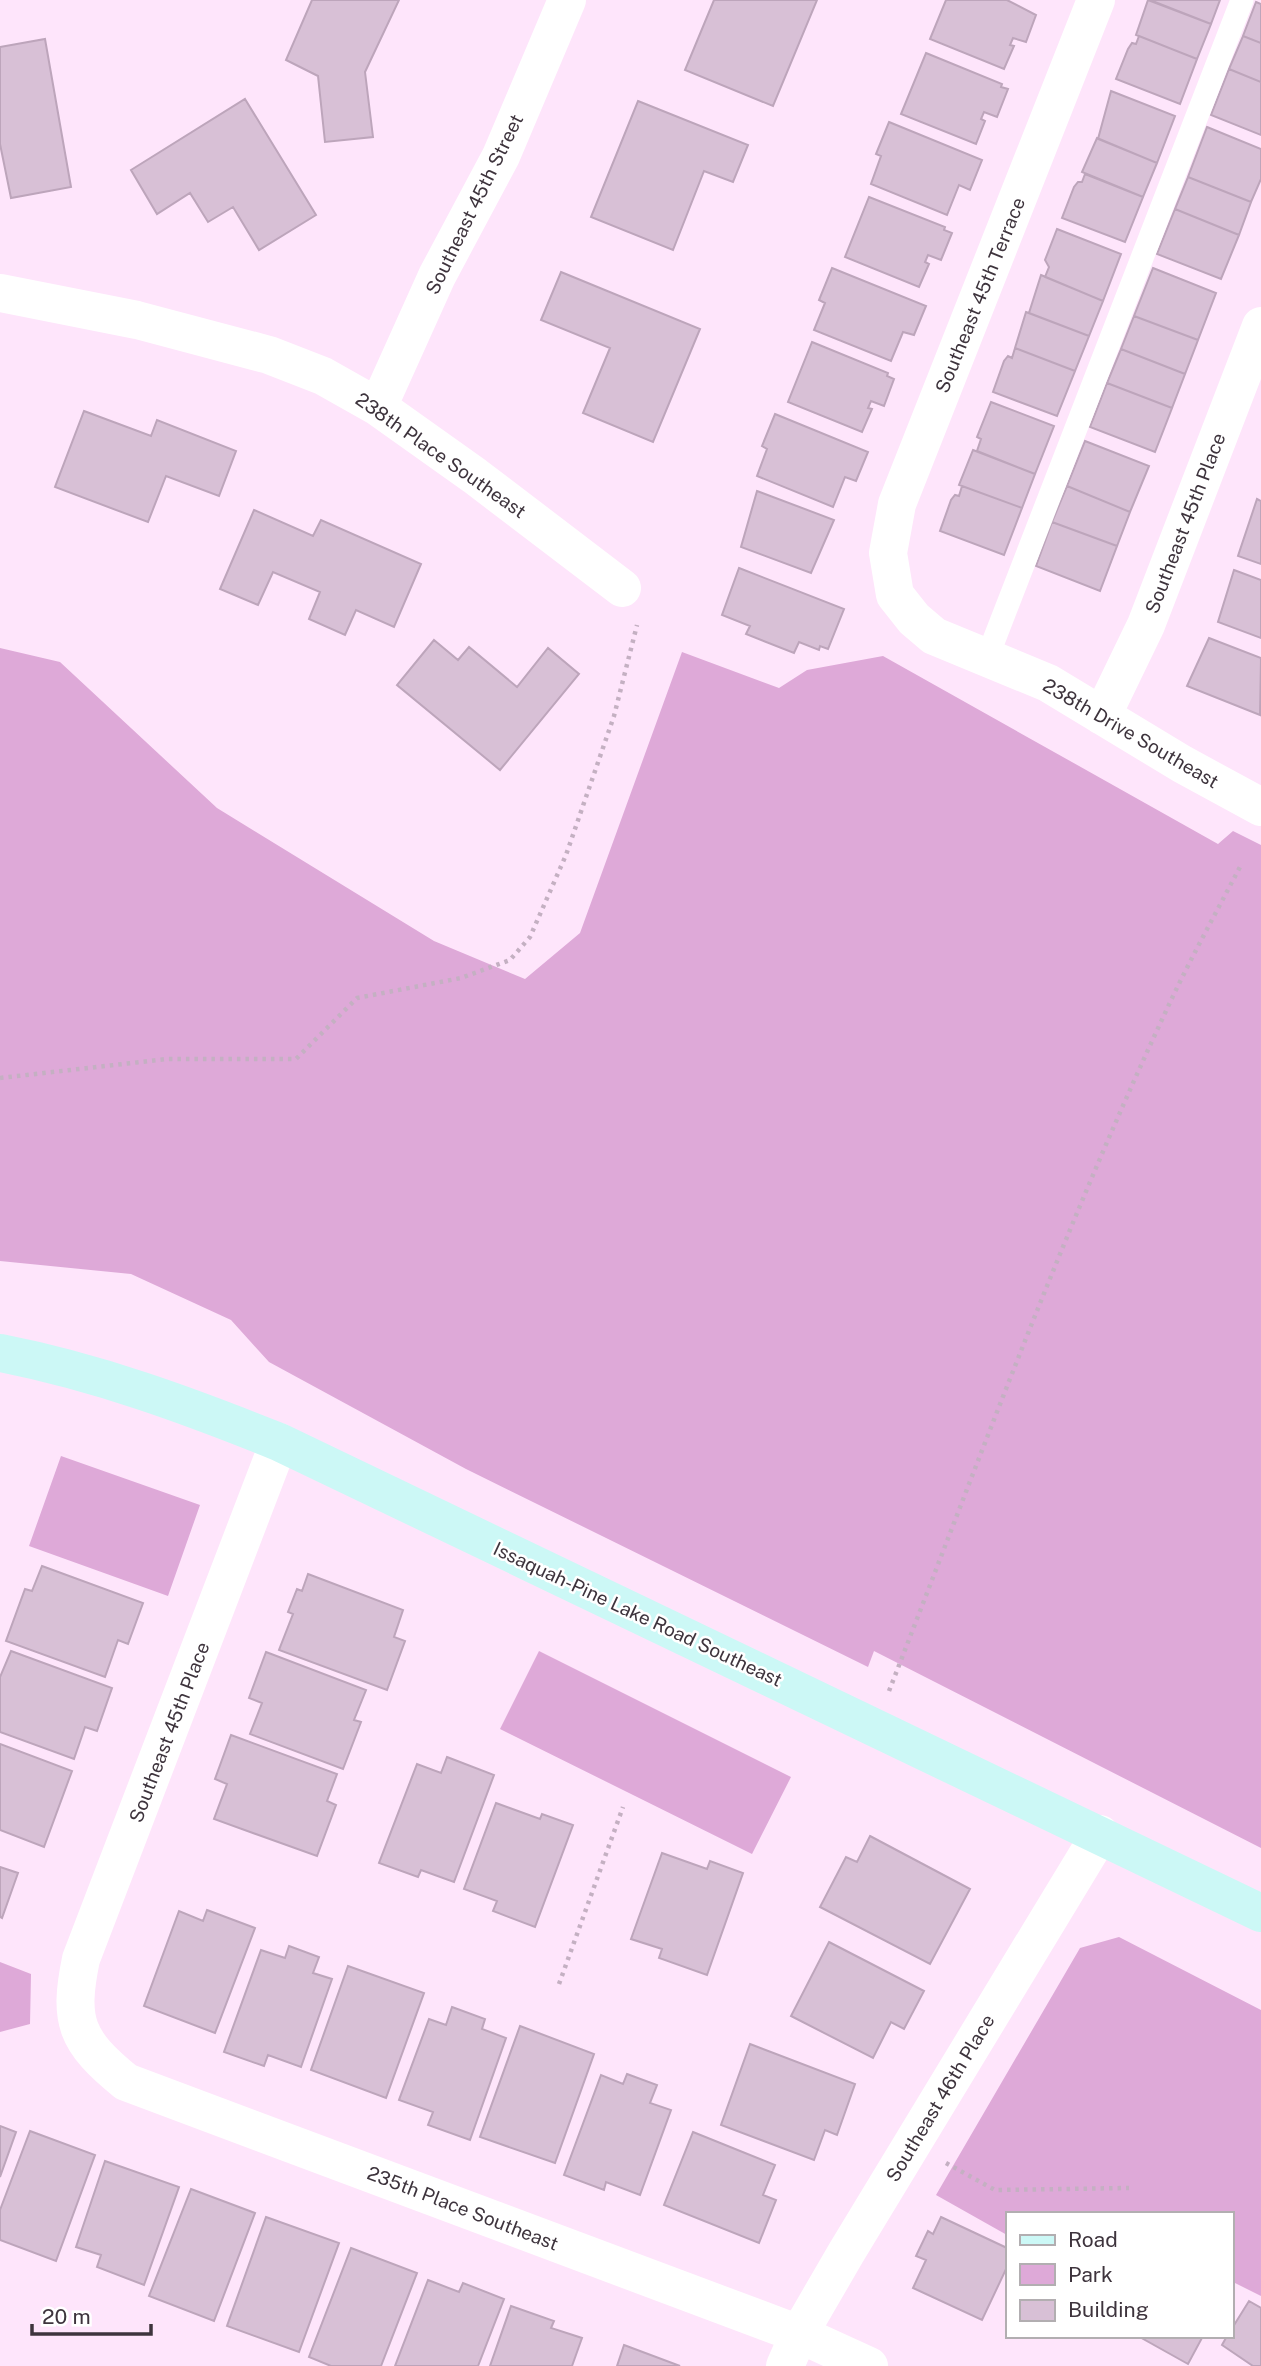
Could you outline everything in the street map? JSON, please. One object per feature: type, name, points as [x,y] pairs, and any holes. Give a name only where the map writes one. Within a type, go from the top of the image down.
[{"type":"main road","name":"Issaquah-Pine Lake Road Southeast","points":[[0,1353],[61,1365],[167,1397],[279,1442],[1261,1913]]},
{"type":"street","name":"Southeast 45th Street","points":[[378,407],[438,276],[501,156],[567,0]]},
{"type":"street","name":"Southeast 45th Terrace","points":[[895,595],[888,553],[897,504],[1096,0]]},
{"type":"street","name":"238th Place Southeast","points":[[0,293],[137,320],[269,355],[323,376],[378,407],[475,476],[622,588]]},
{"type":"street","name":"Southeast 45th Place","points":[[1102,716],[1146,625],[1261,326]]},
{"type":"street","name":"238th Drive Southeast","points":[[895,595],[914,619],[934,636],[1048,683],[1261,807]]},
{"type":"street","name":"Southeast 45th Place","points":[[76,2025],[73,1997],[81,1959],[279,1442]]},
{"type":"street","name":"Southeast 46th Place","points":[[792,2350],[912,2143],[1100,1834]]},
{"type":"street","name":"235th Place Southeast","points":[[76,2025],[99,2060],[126,2082],[792,2350],[869,2366]]},
{"type":"lane","points":[[987,658],[1242,0]]},
{"type":"path","points":[[0,1078],[167,1059],[296,1059],[357,998],[461,978],[510,960],[530,937],[566,855],[614,716],[637,626],[622,588]]},
{"type":"path","points":[[875,1726],[995,1412],[1060,1251],[1167,1009],[1241,865]]},
{"type":"path","points":[[559,1984],[623,1807]]},
{"type":"path","points":[[912,2143],[995,2190],[1129,2188]]},
{"type":"green space","points":[[0,648],[60,662],[217,808],[434,941],[525,979],[580,933],[682,652],[779,688],[807,670],[883,656],[1218,844],[1233,831],[1261,845],[1261,1848],[874,1651],[868,1667],[466,1469],[269,1362],[231,1320],[131,1274],[0,1261]]},
{"type":"green space","points":[[61,1456],[200,1505],[168,1596],[29,1546]]},
{"type":"green space","points":[[539,1651],[791,1777],[752,1854],[500,1729]]},
{"type":"green space","points":[[1119,1937],[1261,2010],[1261,2296],[1233,2282],[1233,2212],[1006,2212],[1006,2234],[936,2195],[1080,1948]]},
{"type":"green space","points":[[0,1962],[31,1974],[30,2024],[0,2032]]},
{"type":"building","points":[[312,0],[399,0],[365,72],[373,137],[325,142],[318,76],[286,60]]},
{"type":"building","points":[[714,0],[817,0],[773,106],[685,70]]},
{"type":"building","points":[[946,0],[1007,0],[1036,15],[1026,42],[1013,38],[1010,45],[1014,46],[1004,69],[930,39]]},
{"type":"building","points":[[1148,0],[1211,24],[1197,59],[1136,35]]},
{"type":"building","points":[[1150,0],[1220,0],[1211,24]]},
{"type":"building","points":[[1256,2],[1261,4],[1261,43],[1243,36]]},
{"type":"building","points":[[1139,36],[1197,59],[1180,104],[1116,79],[1128,49],[1132,43],[1136,44]]},
{"type":"building","points":[[1243,36],[1261,43],[1261,82],[1229,69]]},
{"type":"building","points":[[45,39],[71,187],[11,198],[0,144],[0,47]]},
{"type":"building","points":[[926,53],[1002,84],[1001,87],[1008,89],[997,117],[984,112],[981,119],[985,121],[976,144],[901,114]]},
{"type":"building","points":[[1229,69],[1261,82],[1261,135],[1211,115]]},
{"type":"building","points":[[1111,91],[1175,116],[1157,163],[1098,139]]},
{"type":"building","points":[[245,99],[316,215],[259,250],[233,207],[208,222],[190,193],[157,214],[131,170]]},
{"type":"building","points":[[638,101],[748,145],[733,182],[704,171],[673,250],[591,217]]},
{"type":"building","points":[[889,122],[982,160],[970,190],[959,185],[947,215],[871,184],[881,156],[876,154]]},
{"type":"building","points":[[1207,127],[1261,149],[1261,179],[1251,202],[1188,177]]},
{"type":"building","points":[[1097,138],[1157,163],[1143,197],[1082,172]]},
{"type":"building","points":[[1085,174],[1143,197],[1125,242],[1062,218],[1074,187],[1078,182],[1082,182]]},
{"type":"building","points":[[1188,177],[1251,202],[1239,235],[1175,209]]},
{"type":"building","points":[[869,197],[945,227],[944,230],[952,233],[941,260],[928,255],[925,262],[929,264],[919,287],[845,257]]},
{"type":"building","points":[[1175,209],[1239,235],[1221,279],[1157,254]]},
{"type":"building","points":[[1057,229],[1121,254],[1103,301],[1045,277],[1049,267],[1045,260]]},
{"type":"building","points":[[832,268],[926,306],[914,335],[903,332],[891,361],[814,330],[825,303],[819,300]]},
{"type":"building","points":[[1153,268],[1216,293],[1198,340],[1134,316]]},
{"type":"building","points":[[561,272],[700,329],[653,442],[583,413],[610,348],[541,320]]},
{"type":"building","points":[[1041,275],[1103,301],[1089,336],[1029,313]]},
{"type":"building","points":[[1026,312],[1089,336],[1075,371],[1015,348]]},
{"type":"building","points":[[1134,316],[1198,340],[1185,374],[1121,349]]},
{"type":"building","points":[[812,342],[888,373],[887,376],[894,379],[884,406],[871,401],[868,408],[872,409],[862,432],[788,402]]},
{"type":"building","points":[[1015,348],[1075,371],[1057,416],[993,392],[1004,361],[1008,356],[1012,358]]},
{"type":"building","points":[[1121,349],[1185,374],[1172,408],[1107,383]]},
{"type":"building","points":[[1107,383],[1172,408],[1155,452],[1090,427]]},
{"type":"building","points":[[991,402],[1054,426],[1035,474],[977,451],[981,439],[977,437]]},
{"type":"building","points":[[84,411],[151,436],[157,420],[236,451],[219,496],[166,476],[148,522],[55,487]]},
{"type":"building","points":[[775,414],[868,452],[856,481],[845,477],[833,507],[757,476],[767,449],[762,446]]},
{"type":"building","points":[[1085,441],[1149,466],[1130,512],[1067,486]]},
{"type":"building","points":[[973,450],[1035,474],[1022,508],[959,485]]},
{"type":"building","points":[[962,486],[1022,508],[1004,555],[940,531],[951,500],[955,495],[959,496]]},
{"type":"building","points":[[1067,486],[1130,512],[1117,546],[1052,522]]},
{"type":"building","points":[[757,491],[834,520],[811,573],[741,547]]},
{"type":"building","points":[[1257,499],[1261,501],[1261,564],[1238,556]]},
{"type":"building","points":[[254,510],[313,536],[321,520],[421,564],[394,627],[356,610],[345,635],[309,619],[320,592],[273,572],[258,605],[220,589]]},
{"type":"building","points":[[1052,522],[1117,546],[1100,591],[1036,566]]},
{"type":"building","points":[[739,568],[844,609],[828,649],[820,646],[819,650],[799,642],[794,653],[746,634],[750,626],[722,615]]},
{"type":"building","points":[[1234,570],[1261,580],[1261,638],[1218,622]]},
{"type":"building","points":[[1209,638],[1261,658],[1260,715],[1187,686]]},
{"type":"building","points":[[434,640],[458,660],[469,647],[517,687],[548,648],[579,674],[500,770],[397,685]]},
{"type":"building","points":[[42,1566],[143,1603],[128,1644],[118,1640],[105,1677],[6,1641],[25,1589],[32,1591]]},
{"type":"building","points":[[308,1574],[403,1610],[394,1637],[405,1641],[387,1690],[279,1650],[293,1614],[288,1612],[297,1589],[302,1591]]},
{"type":"building","points":[[11,1651],[112,1688],[97,1731],[85,1727],[74,1759],[0,1732],[0,1677]]},
{"type":"building","points":[[266,1652],[366,1690],[354,1720],[361,1722],[343,1769],[250,1734],[262,1703],[249,1698]]},
{"type":"building","points":[[231,1735],[337,1774],[327,1801],[336,1805],[317,1856],[214,1819],[227,1784],[215,1779]]},
{"type":"building","points":[[0,1744],[72,1771],[44,1847],[0,1830]]},
{"type":"building","points":[[447,1757],[494,1775],[454,1882],[421,1870],[418,1877],[379,1863],[417,1764],[441,1773]]},
{"type":"building","points":[[496,1803],[540,1819],[542,1814],[573,1825],[535,1927],[493,1911],[497,1901],[464,1889]]},
{"type":"building","points":[[870,1836],[970,1889],[930,1964],[820,1907],[846,1857],[857,1862]]},
{"type":"building","points":[[662,1853],[707,1869],[710,1861],[743,1873],[707,1975],[659,1958],[662,1949],[631,1939]]},
{"type":"building","points":[[0,1867],[18,1873],[2,1918],[0,1917]]},
{"type":"building","points":[[207,1910],[255,1928],[215,2033],[144,2006],[179,1911],[203,1921]]},
{"type":"building","points":[[829,1942],[924,1991],[904,2029],[891,2022],[873,2058],[791,2016]]},
{"type":"building","points":[[289,1946],[319,1957],[313,1973],[332,1979],[301,2067],[268,2055],[264,2066],[224,2052],[261,1950],[285,1958]]},
{"type":"building","points":[[348,1966],[424,1993],[386,2098],[311,2070]]},
{"type":"building","points":[[452,2007],[485,2019],[482,2029],[506,2038],[470,2140],[428,2125],[433,2112],[399,2100],[429,2019],[446,2025]]},
{"type":"building","points":[[520,2026],[594,2054],[555,2163],[480,2137]]},
{"type":"building","points":[[750,2044],[855,2084],[837,2135],[825,2130],[814,2160],[721,2125]]},
{"type":"building","points":[[627,2074],[657,2085],[650,2103],[671,2110],[640,2195],[606,2182],[604,2190],[564,2175],[601,2075],[623,2084]]},
{"type":"building","points":[[0,2126],[16,2132],[0,2177]]},
{"type":"building","points":[[30,2131],[95,2155],[56,2261],[0,2240],[0,2210]]},
{"type":"building","points":[[693,2132],[775,2165],[763,2195],[776,2200],[759,2243],[664,2205]]},
{"type":"building","points":[[105,2161],[179,2187],[144,2285],[97,2267],[101,2255],[76,2247]]},
{"type":"building","points":[[191,2189],[255,2213],[214,2321],[149,2296]]},
{"type":"building","points":[[266,2217],[339,2243],[299,2352],[227,2326]]},
{"type":"building","points":[[941,2217],[1006,2248],[1006,2269],[982,2320],[913,2288],[926,2260],[916,2256],[928,2231],[933,2234]]},
{"type":"building","points":[[351,2248],[417,2273],[381,2366],[331,2366],[309,2357]]},
{"type":"building","points":[[428,2280],[459,2292],[463,2283],[504,2299],[478,2366],[395,2366]]},
{"type":"building","points":[[1249,2301],[1261,2308],[1261,2366],[1253,2366],[1222,2345],[1226,2338],[1233,2338],[1233,2327]]},
{"type":"building","points":[[511,2306],[554,2321],[551,2328],[582,2338],[572,2366],[490,2366]]},
{"type":"building","points":[[1142,2338],[1202,2338],[1188,2364]]},
{"type":"building","points":[[624,2345],[680,2366],[617,2366]]}]
